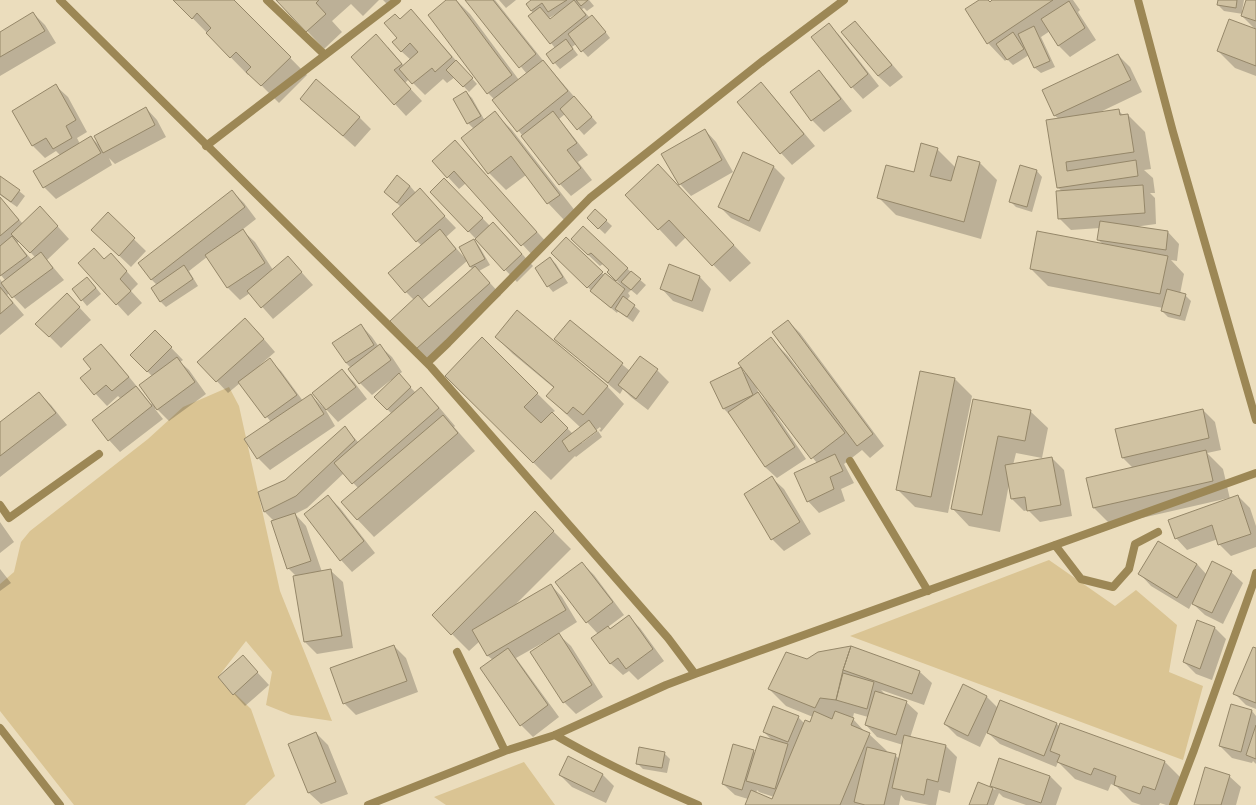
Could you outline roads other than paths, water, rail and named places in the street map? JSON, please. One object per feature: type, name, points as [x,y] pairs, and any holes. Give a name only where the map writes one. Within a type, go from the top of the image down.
[{"type":"street","points":[[60,0],[427,363],[668,638],[695,674]]},
{"type":"street","points":[[267,0],[325,56]]},
{"type":"street","points":[[206,146],[397,0]]},
{"type":"street","points":[[427,363],[590,198],[764,60],[844,0]]},
{"type":"street","points":[[1138,0],[1173,132],[1256,420]]},
{"type":"street","points":[[0,505],[10,518],[99,454]]},
{"type":"street","points":[[850,461],[928,591]]},
{"type":"street","points":[[368,805],[505,751],[555,735],[666,685],[695,674],[1256,473]]},
{"type":"street","points":[[1055,545],[1081,579],[1113,587],[1129,569],[1135,544],[1158,532]]},
{"type":"street","points":[[1173,805],[1254,584],[1256,573]]},
{"type":"street","points":[[457,652],[505,751]]},
{"type":"street","points":[[0,728],[60,805]]},
{"type":"street","points":[[555,735],[581,750],[653,786],[698,805]]}]
